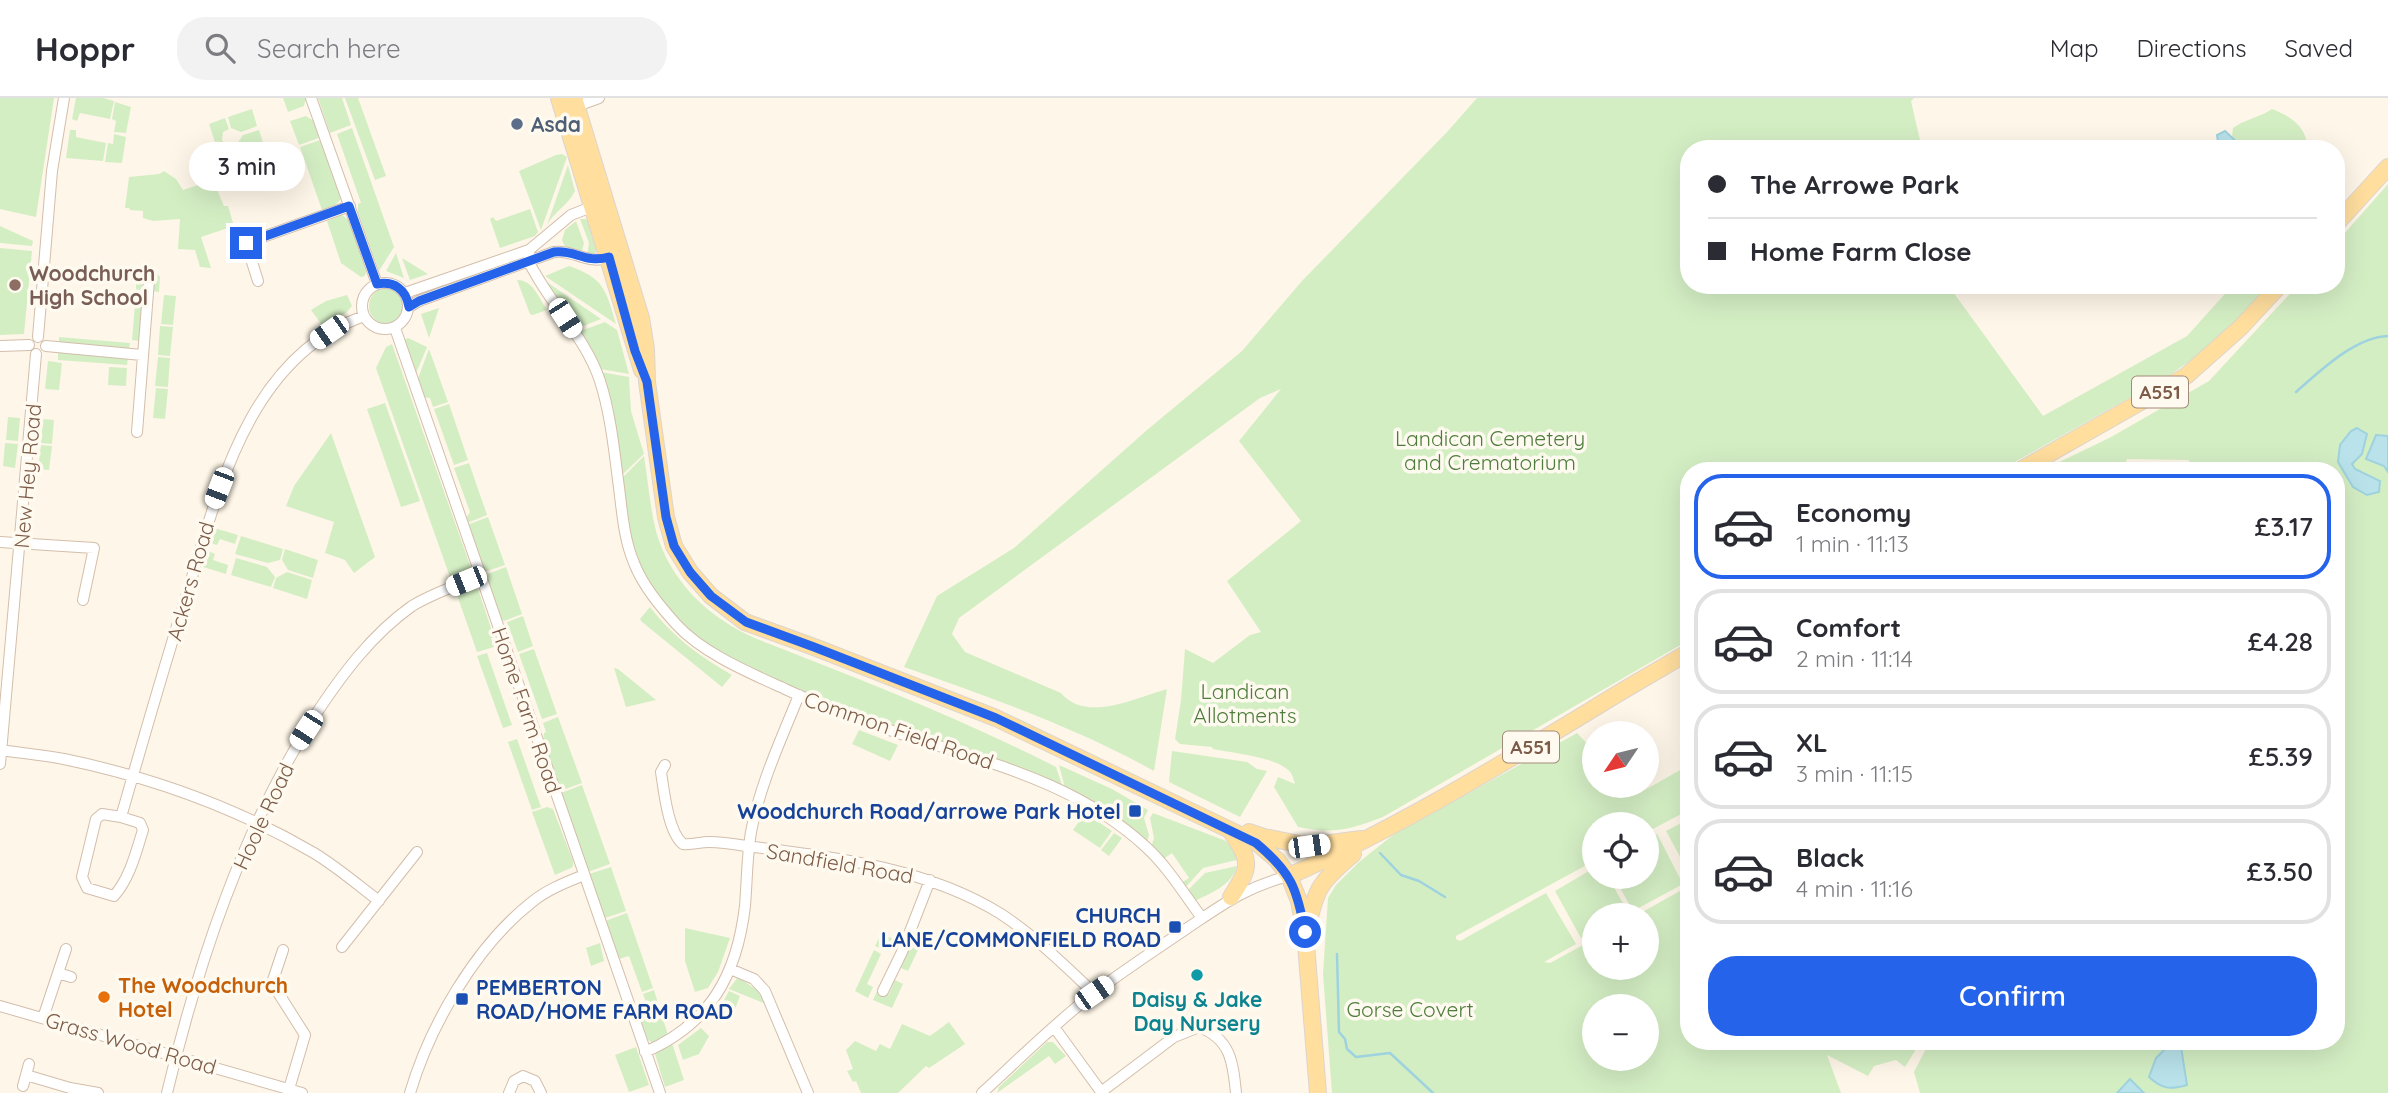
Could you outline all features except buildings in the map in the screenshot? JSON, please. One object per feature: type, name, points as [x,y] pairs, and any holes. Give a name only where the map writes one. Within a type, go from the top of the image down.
[{"type":"main road","points":[[559,98],[594,206],[635,351],[647,382]]},
{"type":"main road","points":[[570,133],[575,124],[573,101]]},
{"type":"main road","points":[[573,101],[601,182],[641,318],[666,517],[674,546],[690,572],[711,596],[746,622],[996,718],[1256,843],[1277,860],[1289,876],[1299,901],[1306,942],[1318,1093]]},
{"type":"main road","points":[[2345,214],[2388,167]]},
{"type":"main road","name":"A551","points":[[2035,462],[2186,376],[2241,327],[2272,294]]},
{"type":"main road","name":"A551","points":[[1289,876],[1370,838],[1534,746],[1680,657]]},
{"type":"main road","points":[[1185,810],[1264,837],[1309,846],[1370,838]]},
{"type":"main road","points":[[1231,831],[1246,854],[1247,866],[1242,881],[1231,897]]},
{"type":"main road","points":[[1306,942],[1312,901],[1324,880],[1370,838]]},
{"type":"street","points":[[38,337],[52,171],[64,98]]},
{"type":"street","points":[[311,98],[377,284]]},
{"type":"street","points":[[573,101],[599,98]]},
{"type":"street","points":[[409,307],[419,301],[562,251],[588,260],[609,257],[614,252],[615,241],[601,182]]},
{"type":"street","points":[[258,281],[246,243],[349,206]]},
{"type":"street","points":[[405,293],[529,250],[571,215],[594,206]]},
{"type":"street","points":[[551,232],[562,251]]},
{"type":"street","points":[[529,250],[529,263]]},
{"type":"street","name":"Common Field Road","points":[[529,263],[587,352],[600,381],[618,479],[623,524],[633,562],[641,579],[678,627],[745,670],[799,695],[878,727],[967,753],[1039,780],[1077,799],[1114,821],[1147,848],[1202,918]]},
{"type":"street","points":[[137,432],[149,280]]},
{"type":"street","points":[[377,284],[392,284],[405,293],[409,307],[405,319],[395,328],[381,329],[368,322],[364,316],[362,309],[365,294],[377,284]]},
{"type":"street","name":"Ackers Road","points":[[121,817],[210,510],[236,447],[265,397],[293,360],[329,332],[364,316]]},
{"type":"street","name":"Home Farm Road","points":[[395,328],[660,1093]]},
{"type":"street","points":[[38,337],[44,340],[46,346],[43,352],[36,354],[31,351],[29,345],[32,339],[38,337]]},
{"type":"street","points":[[0,346],[29,345]]},
{"type":"street","points":[[46,346],[142,355]]},
{"type":"street","name":"New Hey Road","points":[[0,764],[36,354]]},
{"type":"street","points":[[0,542],[94,548],[83,600]]},
{"type":"street","name":"Hoole Road","points":[[167,1093],[211,937],[258,822],[297,745],[338,682],[368,646],[414,606],[480,576]]},
{"type":"street","points":[[645,1052],[673,1039],[700,1017],[715,997],[730,969],[743,923],[749,846],[766,776],[799,695]]},
{"type":"street","points":[[1,750],[62,759],[133,777],[172,788],[258,822],[315,854],[379,901]]},
{"type":"street","name":"Sandfield Road","points":[[664,765],[660,772],[674,834],[680,841],[688,845],[711,842],[749,846],[833,859],[930,880],[976,900],[1019,927],[1063,962],[1094,993]]},
{"type":"street","points":[[102,814],[121,817],[139,823],[144,830],[124,885],[114,896],[87,888],[82,877],[96,818],[102,814]]},
{"type":"street","points":[[342,947],[416,852]]},
{"type":"street","points":[[410,1093],[438,1024],[461,982],[491,944],[533,901],[584,874]]},
{"type":"street","points":[[982,1093],[1094,993],[1231,897],[1268,881],[1289,876]]},
{"type":"street","name":"Sandfield Road","points":[[883,991],[902,952],[930,880]]},
{"type":"street","points":[[44,1018],[66,949]]},
{"type":"street","points":[[283,950],[272,983],[305,1035],[289,1089]]},
{"type":"street","points":[[730,969],[754,979],[765,991],[808,1093]]},
{"type":"street","points":[[58,973],[71,978]]},
{"type":"street","name":"Grass Wood Road","points":[[0,1006],[302,1093]]},
{"type":"street","points":[[1054,1027],[1101,1092],[1174,1037],[1199,1027],[1226,1044],[1233,1065],[1236,1093]]},
{"type":"street","points":[[26,1075],[98,1093]]},
{"type":"street","points":[[509,1093],[514,1081],[523,1076],[535,1081],[541,1093]]},
{"type":"green space","points":[[0,98],[54,98],[36,217],[0,209]]},
{"type":"green space","points":[[76,98],[103,98],[114,101],[110,119],[80,113],[77,121],[72,119]]},
{"type":"green space","points":[[283,98],[306,98],[304,106],[288,112]]},
{"type":"green space","points":[[318,98],[342,98],[351,125],[330,133]]},
{"type":"green space","points":[[345,98],[358,98],[386,176],[375,180]]},
{"type":"green space","name":"Landican Cemetery and Crematorium","points":[[1477,98],[1914,98],[1911,101],[1920,140],[1680,140],[1680,294],[1955,294],[2043,416],[2187,336],[2225,294],[2261,294],[2215,343],[2170,375],[2015,462],[1680,462],[1680,645],[1383,817],[1360,825],[1341,830],[1298,827],[1274,787],[1278,777],[1295,784],[1291,773],[1285,768],[1276,763],[1212,747],[1180,744],[1175,739],[1185,649],[1213,663],[1250,635],[1261,632],[1227,581],[1301,521],[1239,441],[1281,389],[1260,398],[959,618],[952,634],[965,652],[1061,693],[1071,702],[1084,706],[1112,706],[1167,689],[1154,771],[1063,727],[904,667],[937,596],[1014,548],[1147,430],[1242,351],[1302,281]]},
{"type":"green space","points":[[115,102],[131,107],[126,133],[114,132],[116,121],[112,119]]},
{"type":"green space","points":[[252,109],[257,126],[241,132],[231,128],[228,117]]},
{"type":"green space","points":[[2272,109],[2286,115],[2297,123],[2307,140],[2236,140],[2232,137],[2233,128]]},
{"type":"green space","points":[[306,116],[314,121],[319,138],[299,145],[290,121]]},
{"type":"green space","points":[[225,118],[229,129],[223,132],[222,140],[225,145],[235,145],[238,155],[222,161],[216,143],[220,141],[215,142],[209,124]]},
{"type":"green space","points":[[352,128],[394,247],[379,271],[358,212],[358,204],[361,203],[337,134]]},
{"type":"green space","points":[[70,130],[76,130],[76,137],[106,143],[103,161],[66,158]]},
{"type":"green space","points":[[259,130],[264,146],[240,154],[237,144],[243,135]]},
{"type":"green space","points":[[114,134],[126,137],[122,163],[105,162],[108,143],[113,144]]},
{"type":"green space","points":[[320,140],[341,199],[335,205],[322,210],[300,147]]},
{"type":"green space","points":[[562,154],[567,157],[541,230],[519,171]]},
{"type":"green space","points":[[568,165],[575,191],[547,225]]},
{"type":"green space","points":[[164,171],[176,179],[183,190],[213,180],[224,206],[228,206],[234,226],[201,237],[211,268],[200,267],[195,250],[178,249],[180,219],[153,221],[143,218],[143,211],[125,208],[129,177],[159,174]]},
{"type":"green space","points":[[2388,184],[2388,1093],[1920,1093],[1914,1072],[1925,1050],[2345,1050],[2345,462],[2189,462],[2127,459],[2126,462],[2059,462],[2111,437],[2209,381],[2290,294],[2345,294],[2345,233]]},
{"type":"green space","points":[[530,209],[538,232],[535,236],[500,248],[490,219],[493,217],[496,221]]},
{"type":"green space","points":[[342,215],[350,221],[365,276],[361,277],[341,263],[327,221]]},
{"type":"green space","points":[[580,219],[589,222],[596,238],[597,252],[587,256],[589,243]]},
{"type":"green space","points":[[576,221],[584,243],[581,255],[569,250],[562,240],[565,230]]},
{"type":"green space","points":[[0,226],[33,241],[32,246],[0,243]]},
{"type":"green space","name":"Woodchurch High School","points":[[0,248],[32,251],[24,334],[0,335]]},
{"type":"green space","points":[[396,253],[404,278],[386,271]]},
{"type":"green space","points":[[402,258],[428,274],[410,280]]},
{"type":"green space","points":[[517,259],[519,261],[411,298]]},
{"type":"green space","points":[[569,266],[590,275],[602,287],[616,324],[545,276]]},
{"type":"green space","points":[[145,269],[154,270],[160,277],[159,292],[151,291],[157,279],[148,271],[139,278],[144,290],[136,290],[136,276]]},
{"type":"green space","points":[[517,280],[531,286],[547,310],[530,314]]},
{"type":"green space","points":[[544,280],[601,319],[576,329]]},
{"type":"green space","points":[[387,288],[400,293],[405,306],[400,319],[387,324],[374,319],[369,306],[374,293]]},
{"type":"green space","points":[[136,292],[144,293],[140,341],[132,340]]},
{"type":"green space","points":[[164,295],[176,296],[173,325],[161,324]]},
{"type":"green space","points":[[347,295],[352,306],[346,313],[322,325],[311,310],[326,301]]},
{"type":"green space","points":[[439,308],[429,338],[421,314]]},
{"type":"green space","points":[[605,322],[617,330],[629,374],[600,369],[578,332]]},
{"type":"green space","points":[[160,326],[173,327],[170,356],[158,355]]},
{"type":"green space","points":[[59,337],[130,343],[129,350],[59,344]]},
{"type":"green space","points":[[408,338],[427,347],[415,376],[404,343]]},
{"type":"green space","points":[[392,344],[471,568],[450,577],[376,368],[386,347]]},
{"type":"green space","points":[[429,349],[448,402],[433,407],[430,398],[422,397],[417,381]]},
{"type":"green space","points":[[58,352],[128,358],[127,365],[58,360]]},
{"type":"green space","points":[[158,357],[170,358],[168,387],[155,386]]},
{"type":"green space","points":[[48,361],[62,363],[59,390],[45,389]]},
{"type":"green space","points":[[109,367],[127,368],[126,386],[108,385]]},
{"type":"green space","points":[[601,372],[629,377],[631,411],[644,454],[622,475],[613,407]]},
{"type":"green space","points":[[156,388],[168,389],[165,419],[153,418]]},
{"type":"green space","points":[[385,403],[420,501],[401,507],[367,409]]},
{"type":"green space","points":[[449,404],[468,460],[454,465],[434,409]]},
{"type":"green space","points":[[8,417],[20,418],[18,441],[6,440]]},
{"type":"green space","points":[[43,419],[54,420],[52,444],[41,443]]},
{"type":"green space","points":[[331,433],[375,557],[354,573],[345,560],[325,553],[334,522],[286,506],[294,486]]},
{"type":"green space","points":[[5,443],[18,444],[15,468],[3,466]]},
{"type":"green space","points":[[41,445],[52,446],[49,470],[38,469]]},
{"type":"green space","points":[[644,456],[654,522],[662,549],[682,582],[708,609],[723,621],[757,639],[945,715],[1056,767],[1062,785],[1060,789],[830,704],[731,660],[707,645],[676,619],[650,586],[631,545],[622,478]]},
{"type":"green space","points":[[469,463],[487,515],[467,523],[465,520],[470,512],[454,468]]},
{"type":"green space","points":[[488,517],[505,565],[484,572],[467,525]]},
{"type":"green space","points":[[214,528],[238,535],[235,544],[220,539],[217,545],[209,543]]},
{"type":"green space","points":[[241,536],[283,549],[280,560],[268,563],[235,554]]},
{"type":"green space","points":[[285,549],[318,560],[313,578],[288,570],[282,560]]},
{"type":"green space","points":[[208,551],[215,554],[213,560],[228,565],[226,574],[203,567]]},
{"type":"green space","points":[[236,558],[267,567],[275,577],[271,587],[231,575]]},
{"type":"green space","points":[[506,567],[522,614],[504,621],[500,618],[485,575]]},
{"type":"green space","points":[[287,572],[312,580],[307,599],[273,588],[276,578]]},
{"type":"green space","points":[[477,586],[494,637],[491,638],[494,647],[477,652],[457,595]]},
{"type":"green space","points":[[650,607],[687,645],[732,675],[722,687],[642,622],[640,619]]},
{"type":"green space","points":[[523,616],[533,646],[518,652],[507,622]]},
{"type":"green space","points":[[534,649],[557,714],[542,719],[519,654]]},
{"type":"green space","points":[[487,653],[512,725],[503,728],[477,656]]},
{"type":"green space","points":[[614,668],[618,669],[656,700],[626,707]]},
{"type":"green space","points":[[558,717],[582,783],[560,791],[543,742],[546,732],[543,723]]},
{"type":"green space","points":[[859,730],[898,745],[890,761],[852,744]]},
{"type":"green space","name":"Gorse Covert","points":[[1577,733],[1582,738],[1582,798],[1659,798],[1659,782],[1680,770],[1680,815],[1659,826],[1659,812],[1582,812],[1582,868],[1456,936],[1456,939],[1460,941],[1546,893],[1576,944],[1544,962],[1550,963],[1582,946],[1582,980],[1659,980],[1659,903],[1680,891],[1680,1050],[1915,1050],[1905,1067],[1896,1060],[1874,1066],[1868,1076],[1827,1055],[1841,1093],[1332,1093],[1323,974],[1328,898],[1336,885],[1359,862],[1393,835]]},
{"type":"green space","points":[[517,739],[541,807],[532,810],[508,742]]},
{"type":"green space","points":[[1172,751],[1247,762],[1257,769],[1267,771],[1240,817],[1169,782]]},
{"type":"green space","points":[[1059,765],[1112,789],[1148,810],[1144,818],[1149,835],[1147,843],[1063,787]]},
{"type":"green space","points":[[582,785],[610,864],[588,872],[561,793]]},
{"type":"green space","points":[[547,807],[553,809],[573,861],[573,867],[555,875],[532,812]]},
{"type":"green space","points":[[1085,813],[1112,831],[1100,848],[1073,830]]},
{"type":"green space","points":[[1153,813],[1226,841],[1234,850],[1237,860],[1203,868],[1184,889],[1181,883],[1189,878],[1172,853],[1162,860],[1151,847],[1154,838],[1150,818]]},
{"type":"green space","points":[[1680,824],[1680,857],[1666,831]]},
{"type":"green space","points":[[1114,833],[1122,838],[1109,856],[1101,850]]},
{"type":"green space","points":[[1659,838],[1680,878],[1680,886],[1648,903],[1629,903],[1621,889],[1659,889]]},
{"type":"green space","points":[[1237,866],[1225,884],[1193,902],[1186,892],[1205,873]]},
{"type":"green space","points":[[611,867],[626,911],[605,918],[589,874]]},
{"type":"green space","points":[[1582,875],[1582,889],[1615,889],[1623,903],[1582,903],[1581,938],[1555,891]]},
{"type":"green space","points":[[627,913],[653,988],[642,992],[629,956],[619,959],[605,921]]},
{"type":"green space","points":[[685,928],[730,938],[718,972],[708,988],[695,992],[685,961]]},
{"type":"green space","points":[[881,934],[897,940],[888,949],[875,946]]},
{"type":"green space","points":[[600,943],[604,961],[591,966],[586,948]]},
{"type":"green space","points":[[902,943],[918,950],[908,971],[901,968],[906,956],[898,952]]},
{"type":"green space","points":[[874,950],[881,954],[867,984],[873,987],[868,998],[855,991]]},
{"type":"green space","points":[[738,977],[757,990],[766,1004],[729,989]]},
{"type":"green space","points":[[895,980],[903,984],[892,1008],[873,1000],[878,989],[889,994]]},
{"type":"green space","points":[[654,990],[668,1035],[653,1043],[648,1040],[641,1020],[651,1016],[643,994]]},
{"type":"green space","points":[[729,991],[740,996],[733,1014],[725,1019],[718,1011]]},
{"type":"green space","points":[[949,1022],[965,1044],[929,1068],[926,1066],[898,1093],[861,1093],[856,1081],[853,1082],[847,1071],[853,1069],[846,1050],[855,1041],[876,1051],[880,1044],[890,1049],[902,1024],[930,1036]]},
{"type":"green space","points":[[701,1028],[709,1036],[699,1054],[683,1060],[678,1045]]},
{"type":"green space","points":[[1047,1042],[1053,1042],[1066,1056],[1055,1064],[1049,1056],[997,1093],[999,1087]]},
{"type":"green space","points":[[672,1043],[684,1080],[665,1087],[655,1054]]},
{"type":"green space","points":[[636,1047],[649,1085],[629,1092],[615,1055]]},
{"type":"water","points":[[2225,131],[2235,140],[2218,140],[2217,135]]},
{"type":"water","points":[[2357,428],[2367,434],[2362,454],[2352,464],[2355,469],[2380,481],[2379,492],[2367,495],[2353,487],[2345,474],[2345,462],[2338,462],[2340,445],[2351,431]]},
{"type":"water","points":[[2376,435],[2388,436],[2388,472],[2384,466],[2366,459]]},
{"type":"water","points":[[2164,1050],[2181,1050],[2187,1085],[2166,1087],[2149,1077],[2156,1058]]},
{"type":"water","points":[[2130,1079],[2144,1093],[2117,1093]]},
{"type":"waterway","points":[[2296,392],[2327,365],[2351,349],[2363,342],[2388,336]]},
{"type":"waterway","points":[[1380,853],[1401,875],[1419,881],[1445,897]]},
{"type":"waterway","points":[[1337,954],[1339,1032],[1345,1039],[1347,1049],[1356,1057],[1390,1053],[1433,1093]]},
{"type":"place","name":"Asda","points":[[517,124]]},
{"type":"place","name":"Woodchurch High School","points":[[15,285]]},
{"type":"place","name":"Woodchurch Road/arrowe Park Hotel","points":[[1135,811]]},
{"type":"place","name":"CHURCH LANE/COMMONFIELD ROAD","points":[[1175,927]]},
{"type":"place","name":"Daisy & Jake Day Nursery","points":[[1197,975]]},
{"type":"place","name":"The Woodchurch Hotel","points":[[104,997]]},
{"type":"place","name":"PEMBERTON ROAD/HOME FARM ROAD","points":[[462,999]]},
{"type":"route","points":[[246,243],[349,206],[377,284],[399,287],[405,293],[409,307],[554,252],[562,251],[588,260],[609,257],[635,351],[647,382],[666,517],[674,546],[690,572],[711,596],[746,622],[996,718],[1256,843],[1277,860],[1289,876],[1299,901],[1305,932]]},
{"type":"park label","name":"Landican Allotments","points":[[1245,703]]}]
